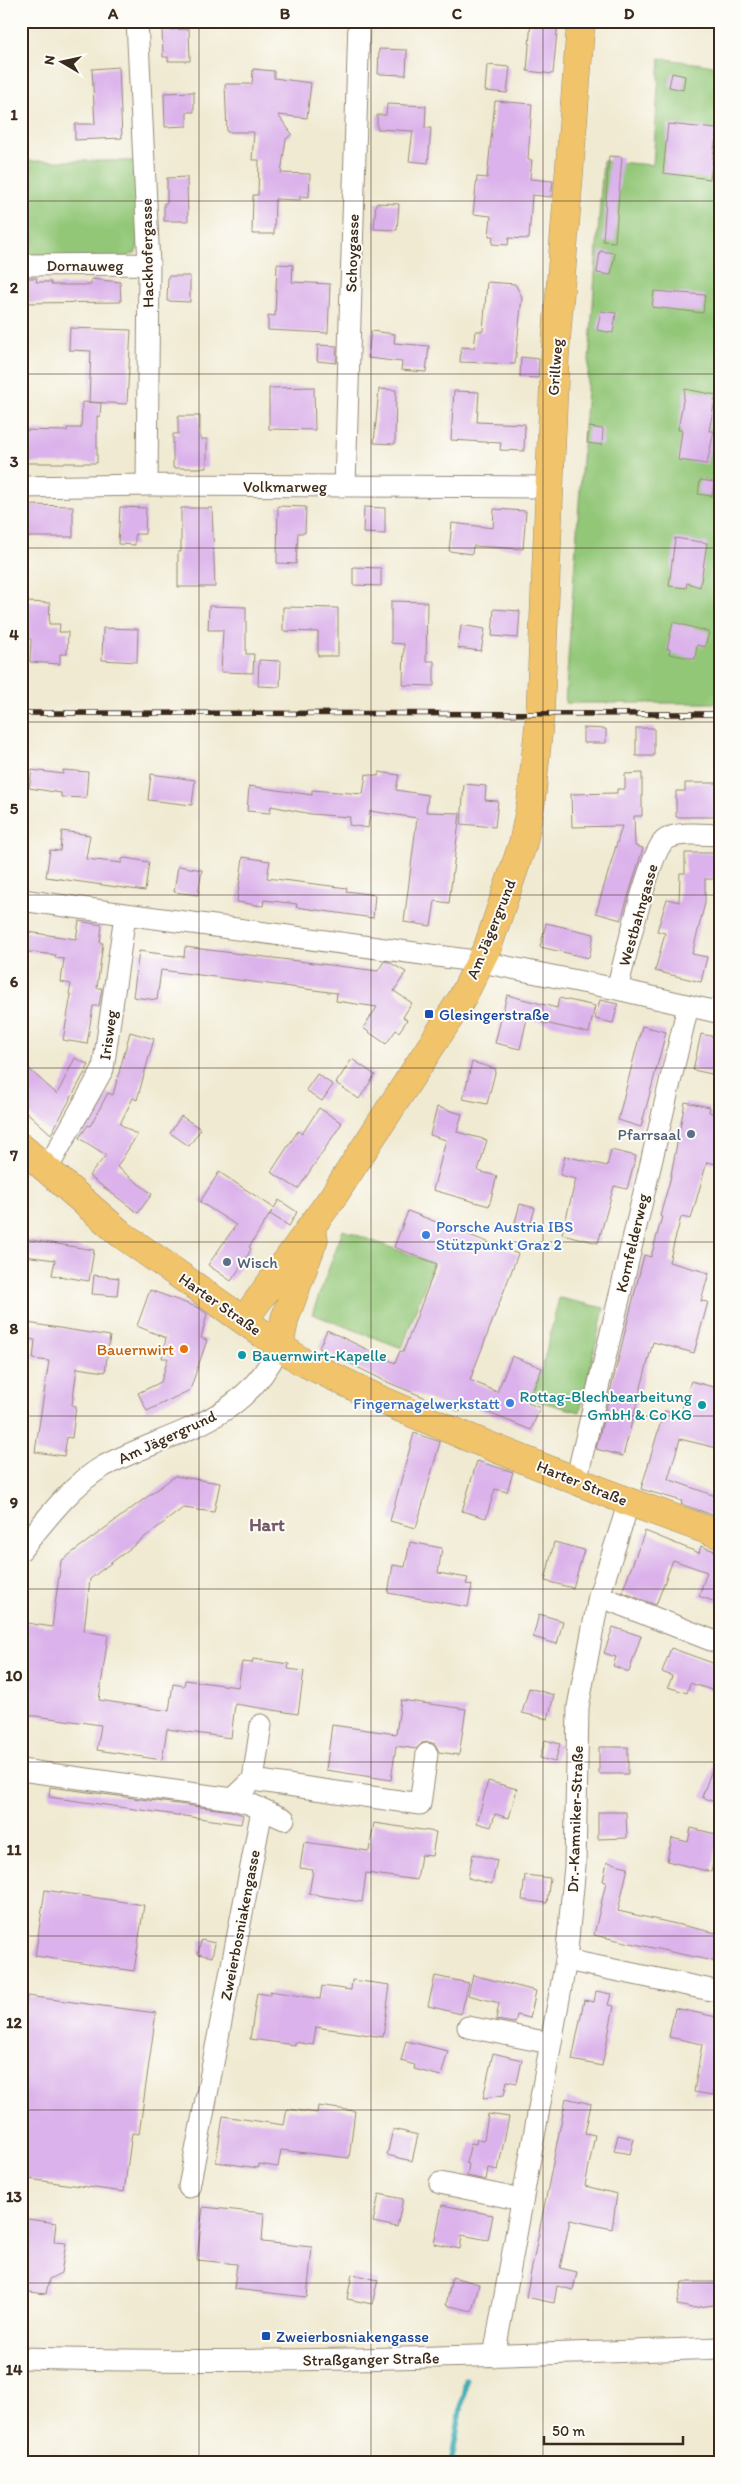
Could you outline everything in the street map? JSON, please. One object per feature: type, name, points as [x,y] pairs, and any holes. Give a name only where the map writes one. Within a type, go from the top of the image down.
[{"type":"main road","name":"Grillweg","points":[[540,714],[548,487],[555,356],[581,21]]},
{"type":"main road","name":"Am Jägergrund","points":[[244,1320],[332,1198],[460,1000],[482,962],[506,898],[523,843],[532,792],[540,714]]},
{"type":"main road","name":"Harter Straße","points":[[21,1147],[46,1171],[121,1234],[301,1361],[377,1398],[576,1481],[721,1535]]},
{"type":"main road","name":"Am Jägergrund","points":[[280,1347],[285,1318],[315,1234],[332,1198]]},
{"type":"street","name":"Hackhofergasse","points":[[137,21],[149,264],[148,485]]},
{"type":"street","name":"Schoygasse","points":[[344,486],[359,21]]},
{"type":"street","name":"Dornauweg","points":[[21,265],[149,264]]},
{"type":"street","name":"Volkmarweg","points":[[21,487],[148,485],[548,487]]},
{"type":"street","name":"Westbahngasse","points":[[617,989],[651,863],[663,841],[675,836],[721,835]]},
{"type":"street","points":[[21,900],[482,962],[617,989],[721,1013]]},
{"type":"street","name":"Irisweg","points":[[46,1171],[103,1069],[125,915]]},
{"type":"street","name":"Kornfelderweg","points":[[576,1481],[688,1006]]},
{"type":"street","name":"Am Jägergrund","points":[[21,1550],[62,1500],[103,1467],[204,1423],[232,1405],[268,1370],[280,1347]]},
{"type":"street","name":"Dr.-Kamniker-Straße","points":[[494,2356],[566,1960],[575,1866],[578,1707],[600,1596],[629,1502]]},
{"type":"street","points":[[600,1596],[719,1643]]},
{"type":"street","points":[[233,1799],[253,1780],[261,1725]]},
{"type":"street","points":[[253,1780],[357,1787],[420,1804],[427,1754]]},
{"type":"street","points":[[21,1770],[233,1799],[248,1803],[284,1819]]},
{"type":"street","name":"Zweierbosniakengasse","points":[[189,2186],[262,1810]]},
{"type":"street","points":[[566,1960],[721,1992]]},
{"type":"street","points":[[468,2026],[550,2043]]},
{"type":"street","points":[[440,2183],[522,2200]]},
{"type":"street","name":"Straßganger Straße","points":[[21,2358],[179,2362],[341,2360],[721,2348]]},
{"type":"green space","points":[[660,58],[721,67],[721,703],[565,703],[603,161],[653,165]]},
{"type":"green space","points":[[21,161],[139,161],[138,248],[135,253],[127,257],[21,257]]},
{"type":"green space","points":[[343,1230],[433,1263],[402,1348],[312,1314]]},
{"type":"green space","points":[[559,1298],[604,1308],[580,1412],[530,1399],[542,1368]]},
{"type":"building","points":[[531,21],[558,21],[553,74],[527,71]]},
{"type":"building","points":[[189,29],[190,61],[168,61],[168,57],[163,57],[162,30]]},
{"type":"building","points":[[379,49],[407,50],[406,75],[378,74]]},
{"type":"building","points":[[487,65],[510,67],[507,93],[485,91]]},
{"type":"building","points":[[119,67],[122,138],[75,140],[75,124],[95,124],[92,69]]},
{"type":"building","points":[[253,69],[274,71],[274,78],[311,83],[307,118],[278,115],[292,134],[286,139],[281,173],[310,174],[309,197],[300,196],[300,200],[275,199],[274,234],[252,234],[253,195],[258,195],[259,160],[252,160],[254,132],[227,132],[225,84],[252,84]]},
{"type":"building","points":[[672,73],[685,76],[683,90],[669,87]]},
{"type":"building","points":[[194,92],[194,112],[187,112],[187,126],[165,127],[164,93]]},
{"type":"building","points":[[495,101],[532,104],[528,160],[532,160],[530,179],[553,181],[551,197],[532,195],[529,239],[509,238],[508,245],[492,244],[493,236],[489,236],[491,216],[473,214],[477,177],[487,178]]},
{"type":"building","points":[[387,104],[426,106],[425,128],[431,128],[428,163],[409,161],[413,131],[377,129],[377,115],[386,115]]},
{"type":"building","points":[[668,124],[717,129],[710,179],[663,173]]},
{"type":"building","points":[[609,156],[622,157],[615,242],[603,241]]},
{"type":"building","points":[[187,177],[188,221],[164,221],[164,203],[167,203],[167,178]]},
{"type":"building","points":[[376,203],[399,204],[397,230],[374,229]]},
{"type":"building","points":[[600,251],[615,253],[611,275],[597,273]]},
{"type":"building","points":[[277,264],[293,265],[292,282],[330,284],[328,333],[268,330],[268,315],[275,316]]},
{"type":"building","points":[[168,276],[190,276],[190,302],[167,301]]},
{"type":"building","points":[[21,278],[37,278],[36,282],[51,282],[51,285],[91,285],[91,279],[120,282],[121,302],[21,303]]},
{"type":"building","points":[[487,282],[515,284],[522,297],[515,364],[460,362],[461,347],[474,348],[476,331],[483,331]]},
{"type":"building","points":[[654,291],[705,295],[703,313],[652,307]]},
{"type":"building","points":[[601,311],[616,313],[613,333],[597,330]]},
{"type":"building","points":[[70,328],[131,330],[127,404],[89,402],[91,351],[69,350]]},
{"type":"building","points":[[371,331],[395,334],[394,343],[429,346],[426,372],[401,370],[402,362],[368,358]]},
{"type":"building","points":[[318,345],[337,346],[336,363],[317,361]]},
{"type":"building","points":[[521,357],[539,359],[538,378],[520,377]]},
{"type":"building","points":[[314,387],[315,430],[269,429],[269,388]]},
{"type":"building","points":[[379,389],[396,390],[395,444],[374,443]]},
{"type":"building","points":[[685,389],[716,395],[709,431],[714,431],[707,464],[678,460],[682,430],[678,430]]},
{"type":"building","points":[[454,391],[479,392],[477,422],[525,424],[524,451],[500,450],[501,443],[451,440]]},
{"type":"building","points":[[82,402],[101,403],[100,417],[97,416],[97,463],[21,463],[21,430],[67,431],[67,428],[81,428]]},
{"type":"building","points":[[178,416],[200,416],[200,439],[207,439],[207,468],[173,468],[173,434],[178,434]]},
{"type":"building","points":[[589,427],[603,429],[602,445],[587,443]]},
{"type":"building","points":[[700,480],[714,482],[712,496],[698,494]]},
{"type":"building","points":[[27,505],[73,506],[73,537],[27,537]]},
{"type":"building","points":[[278,506],[306,507],[305,533],[298,533],[296,564],[277,563]]},
{"type":"building","points":[[120,507],[146,508],[145,534],[135,534],[135,545],[118,544]]},
{"type":"building","points":[[364,507],[385,508],[385,534],[363,533]]},
{"type":"building","points":[[181,508],[212,508],[215,587],[178,587],[178,552],[181,552]]},
{"type":"building","points":[[494,509],[526,511],[523,549],[473,546],[472,554],[449,551],[452,523],[493,528]]},
{"type":"building","points":[[675,538],[707,543],[700,587],[687,583],[686,588],[669,586]]},
{"type":"building","points":[[353,567],[381,568],[381,586],[353,585]]},
{"type":"building","points":[[391,601],[427,602],[426,661],[434,661],[434,686],[403,685],[404,644],[391,643]]},
{"type":"building","points":[[25,602],[50,603],[49,624],[60,624],[59,632],[68,632],[67,654],[60,654],[60,664],[30,662],[31,639],[23,638]]},
{"type":"building","points":[[209,606],[246,607],[246,654],[254,654],[253,673],[221,672],[223,630],[208,630]]},
{"type":"building","points":[[283,607],[338,608],[338,656],[318,656],[318,632],[283,631]]},
{"type":"building","points":[[494,609],[520,611],[518,638],[492,636]]},
{"type":"building","points":[[673,622],[709,632],[705,647],[697,645],[695,659],[669,654],[670,649],[667,649]]},
{"type":"building","points":[[461,625],[485,629],[481,651],[458,648]]},
{"type":"building","points":[[103,628],[138,629],[137,662],[102,660]]},
{"type":"building","points":[[259,660],[281,661],[280,687],[258,686]]},
{"type":"building","points":[[583,728],[606,729],[606,743],[583,743]]},
{"type":"building","points":[[636,728],[654,728],[654,756],[636,756]]},
{"type":"building","points":[[32,770],[63,774],[63,770],[88,772],[86,798],[61,797],[61,793],[29,788]]},
{"type":"building","points":[[379,772],[399,775],[396,790],[428,795],[426,812],[460,813],[449,903],[435,901],[431,926],[404,922],[417,818],[370,811],[368,828],[349,825],[350,817],[311,814],[271,806],[270,813],[247,811],[249,786],[312,795],[312,790],[363,794],[366,774],[378,776]]},
{"type":"building","points":[[642,773],[642,816],[634,816],[635,846],[643,848],[621,920],[596,913],[622,826],[572,827],[571,794],[617,793],[617,789],[625,789],[625,774]]},
{"type":"building","points":[[151,774],[195,780],[192,805],[148,800]]},
{"type":"building","points":[[685,783],[721,783],[721,817],[676,817],[676,791],[685,791]]},
{"type":"building","points":[[464,784],[486,786],[485,800],[498,801],[495,827],[461,824]]},
{"type":"building","points":[[62,831],[90,835],[86,859],[122,863],[122,859],[125,858],[149,862],[145,891],[46,877],[50,850],[60,851]]},
{"type":"building","points":[[685,853],[721,853],[721,879],[705,879],[705,903],[692,954],[707,957],[701,982],[655,971],[665,933],[657,931],[667,899],[679,902],[680,873],[685,873]]},
{"type":"building","points":[[243,857],[270,861],[267,878],[347,888],[346,891],[375,895],[373,918],[296,907],[297,904],[264,900],[263,906],[237,902]]},
{"type":"building","points":[[178,866],[202,870],[198,895],[174,892]]},
{"type":"building","points":[[79,921],[102,925],[100,943],[103,943],[97,988],[102,988],[99,1006],[93,1006],[87,1044],[63,1040],[71,995],[69,994],[71,984],[61,982],[64,959],[55,958],[56,955],[21,951],[21,931],[76,939]]},
{"type":"building","points":[[546,923],[594,934],[589,958],[540,947]]},
{"type":"building","points":[[185,947],[378,971],[384,961],[389,962],[406,972],[394,991],[412,1003],[403,1017],[407,1020],[399,1032],[396,1030],[386,1044],[363,1028],[377,1007],[336,1001],[337,993],[161,970],[157,1000],[133,997],[139,951],[184,957]]},
{"type":"building","points":[[507,995],[557,1008],[559,998],[595,1006],[589,1033],[527,1019],[520,1049],[495,1043]]},
{"type":"building","points":[[600,1000],[618,1004],[613,1023],[595,1019]]},
{"type":"building","points":[[642,1026],[666,1032],[641,1127],[618,1120]]},
{"type":"building","points":[[130,1032],[154,1039],[137,1100],[133,1098],[120,1124],[137,1135],[117,1167],[152,1194],[138,1213],[89,1176],[106,1155],[79,1138],[88,1125],[90,1126],[108,1093],[113,1095]]},
{"type":"building","points":[[701,1034],[721,1038],[721,1076],[693,1070]]},
{"type":"building","points":[[75,1058],[89,1065],[51,1134],[21,1107],[21,1062],[57,1094]]},
{"type":"building","points":[[352,1059],[375,1075],[359,1099],[336,1083]]},
{"type":"building","points":[[472,1062],[496,1069],[487,1104],[463,1099]]},
{"type":"building","points":[[317,1074],[333,1085],[322,1101],[306,1090]]},
{"type":"building","points":[[685,1102],[710,1107],[709,1112],[721,1115],[721,1165],[707,1162],[691,1219],[681,1217],[669,1262],[709,1273],[701,1301],[708,1302],[694,1353],[653,1342],[623,1456],[596,1449],[644,1255],[651,1257],[662,1217],[660,1216],[670,1180]]},
{"type":"building","points":[[437,1107],[462,1114],[457,1132],[487,1140],[478,1171],[497,1176],[489,1206],[433,1190],[446,1140],[430,1135]]},
{"type":"building","points":[[319,1108],[342,1123],[298,1189],[271,1172],[298,1131],[302,1134]]},
{"type":"building","points":[[181,1116],[201,1129],[189,1146],[170,1133]]},
{"type":"building","points":[[611,1150],[636,1156],[627,1189],[614,1186],[598,1243],[562,1234],[576,1179],[560,1175],[565,1156],[607,1166]]},
{"type":"building","points":[[219,1172],[274,1208],[279,1200],[297,1212],[289,1226],[270,1214],[249,1247],[251,1249],[246,1259],[231,1281],[208,1265],[236,1225],[200,1202]]},
{"type":"building","points":[[520,1204],[535,1208],[530,1226],[515,1222]]},
{"type":"building","points":[[408,1211],[518,1254],[470,1380],[497,1392],[512,1356],[542,1368],[528,1403],[540,1408],[531,1430],[464,1403],[460,1412],[387,1382],[319,1348],[327,1330],[395,1363],[400,1351],[403,1352],[437,1264],[394,1247]]},
{"type":"building","points":[[26,1239],[94,1250],[89,1281],[52,1275],[55,1260],[24,1256]]},
{"type":"building","points":[[94,1275],[119,1278],[117,1296],[92,1294]]},
{"type":"building","name":"Bauernwirt","points":[[150,1290],[199,1308],[207,1314],[201,1338],[207,1340],[190,1390],[147,1411],[138,1393],[161,1382],[168,1358],[162,1358],[166,1338],[137,1326]]},
{"type":"building","points":[[21,1322],[110,1336],[105,1372],[77,1368],[72,1405],[76,1406],[72,1438],[67,1437],[64,1456],[35,1452],[49,1361],[33,1359],[35,1340],[21,1338]]},
{"type":"building","points":[[691,1381],[721,1389],[721,1449],[680,1439],[668,1479],[721,1498],[721,1518],[681,1504],[682,1501],[641,1489],[664,1411],[680,1415]]},
{"type":"building","points":[[414,1433],[440,1442],[416,1528],[390,1521]]},
{"type":"building","points":[[477,1461],[513,1472],[507,1492],[495,1489],[486,1518],[462,1511]]},
{"type":"building","points":[[175,1476],[220,1483],[214,1512],[183,1508],[90,1579],[84,1631],[108,1635],[99,1700],[169,1711],[173,1684],[184,1686],[185,1680],[238,1687],[242,1662],[252,1663],[253,1659],[289,1664],[288,1669],[304,1671],[298,1714],[235,1704],[231,1738],[167,1729],[162,1760],[97,1750],[101,1725],[21,1714],[21,1622],[52,1627],[61,1561]]},
{"type":"building","points":[[645,1531],[699,1553],[701,1546],[715,1551],[721,1550],[721,1604],[699,1596],[707,1572],[673,1560],[656,1605],[622,1592]]},
{"type":"building","points":[[410,1542],[442,1548],[438,1573],[468,1578],[466,1584],[472,1585],[468,1607],[388,1593],[393,1565],[405,1567]]},
{"type":"building","points":[[554,1542],[584,1550],[573,1588],[545,1581]]},
{"type":"building","points":[[539,1614],[563,1621],[557,1644],[533,1637]]},
{"type":"building","points":[[613,1627],[641,1636],[629,1672],[613,1666],[616,1657],[604,1653]]},
{"type":"building","points":[[671,1648],[721,1666],[721,1693],[690,1683],[687,1693],[668,1687],[672,1676],[662,1672]]},
{"type":"building","points":[[529,1688],[554,1695],[548,1719],[522,1713]]},
{"type":"building","points":[[401,1700],[466,1709],[459,1755],[439,1752],[435,1744],[429,1742],[422,1743],[416,1749],[396,1746],[391,1780],[326,1770],[332,1725],[396,1734]]},
{"type":"building","points":[[545,1740],[560,1744],[555,1762],[540,1758]]},
{"type":"building","points":[[599,1747],[628,1747],[628,1774],[599,1774]]},
{"type":"building","points":[[719,1750],[721,1750],[721,1804],[702,1797]]},
{"type":"building","points":[[488,1781],[517,1789],[509,1818],[495,1814],[491,1827],[477,1823]]},
{"type":"building","points":[[50,1787],[231,1811],[243,1815],[241,1824],[49,1797]]},
{"type":"building","points":[[598,1812],[626,1812],[627,1838],[598,1839]]},
{"type":"building","points":[[374,1823],[436,1832],[432,1856],[421,1855],[417,1880],[366,1873],[362,1902],[309,1894],[313,1870],[300,1868],[304,1842],[369,1851]]},
{"type":"building","points":[[691,1828],[720,1835],[711,1872],[667,1861],[672,1838],[688,1842]]},
{"type":"building","points":[[473,1854],[497,1860],[492,1884],[468,1878]]},
{"type":"building","points":[[607,1862],[628,1867],[618,1911],[721,1934],[717,1962],[594,1935],[606,1882],[603,1881]]},
{"type":"building","points":[[525,1875],[550,1878],[547,1903],[522,1900]]},
{"type":"building","points":[[45,1890],[144,1905],[134,1971],[35,1956]]},
{"type":"building","points":[[201,1940],[215,1943],[212,1957],[198,1954]]},
{"type":"building","points":[[473,1975],[536,1991],[530,2018],[517,2015],[515,2023],[496,2020],[499,2003],[468,1995]]},
{"type":"building","points":[[435,1976],[469,1983],[461,2014],[428,2006]]},
{"type":"building","points":[[352,1980],[390,1985],[383,2037],[316,2027],[313,2045],[295,2042],[295,2045],[250,2039],[257,1993],[270,1995],[270,1991],[320,1999],[322,1986],[351,1990]]},
{"type":"building","points":[[596,1991],[611,1994],[608,2005],[614,2006],[602,2066],[572,2060],[584,2000],[594,2002]]},
{"type":"building","points":[[27,1996],[156,2013],[139,2134],[132,2133],[124,2192],[21,2178],[21,2015],[24,2015]]},
{"type":"building","points":[[675,2008],[721,2018],[721,2052],[713,2095],[694,2092],[702,2044],[669,2037]]},
{"type":"building","points":[[406,2041],[448,2051],[441,2076],[414,2069],[415,2065],[401,2061]]},
{"type":"building","points":[[493,2053],[522,2060],[517,2083],[507,2081],[504,2095],[483,2098]]},
{"type":"building","points":[[566,2098],[591,2104],[585,2133],[595,2135],[585,2186],[617,2194],[612,2229],[570,2220],[560,2268],[577,2272],[573,2290],[557,2286],[554,2303],[526,2297]]},
{"type":"building","points":[[318,2106],[355,2111],[349,2158],[281,2150],[278,2167],[258,2164],[258,2168],[216,2162],[223,2116],[284,2125],[287,2109],[317,2113]]},
{"type":"building","points":[[488,2114],[509,2117],[498,2170],[488,2168],[486,2180],[467,2176],[469,2164],[466,2163],[471,2143],[476,2144],[477,2139],[484,2140]]},
{"type":"building","points":[[393,2129],[418,2135],[412,2161],[387,2155]]},
{"type":"building","points":[[618,2135],[634,2139],[630,2154],[614,2151]]},
{"type":"building","points":[[379,2194],[403,2199],[397,2227],[373,2222]]},
{"type":"building","points":[[442,2205],[493,2215],[488,2240],[462,2235],[460,2249],[434,2244]]},
{"type":"building","points":[[203,2207],[264,2213],[262,2242],[312,2247],[307,2297],[234,2289],[237,2264],[197,2260]]},
{"type":"building","points":[[21,2218],[56,2223],[54,2242],[66,2243],[61,2273],[49,2279],[46,2294],[21,2291]]},
{"type":"building","points":[[352,2274],[378,2280],[372,2304],[347,2299]]},
{"type":"building","points":[[452,2277],[479,2284],[472,2311],[446,2305]]},
{"type":"building","points":[[682,2282],[721,2282],[721,2304],[692,2308],[677,2305]]},
{"type":"waterway","points":[[451,2463],[466,2381]]},
{"type":"railway","points":[[21,713],[721,714]]},
{"type":"place","name":"Glesingerstraße","points":[[429,1014]]},
{"type":"place","name":"Pfarrsaal","points":[[691,1134]]},
{"type":"place","name":"Porsche Austria IBS Stützpunkt Graz 2","points":[[426,1235]]},
{"type":"place","name":"Wisch","points":[[227,1262]]},
{"type":"place","name":"Bauernwirt","points":[[184,1349]]},
{"type":"place","name":"Bauernwirt-Kapelle","points":[[242,1355]]},
{"type":"place","name":"Fingernagelwerkstatt","points":[[510,1403]]},
{"type":"place","name":"Rottag-Blechbearbeitung GmbH & Co KG","points":[[702,1405]]},
{"type":"place","name":"Zweierbosniakengasse","points":[[266,2336]]},
{"type":"district","name":"Hart","points":[[267,1525]]}]
